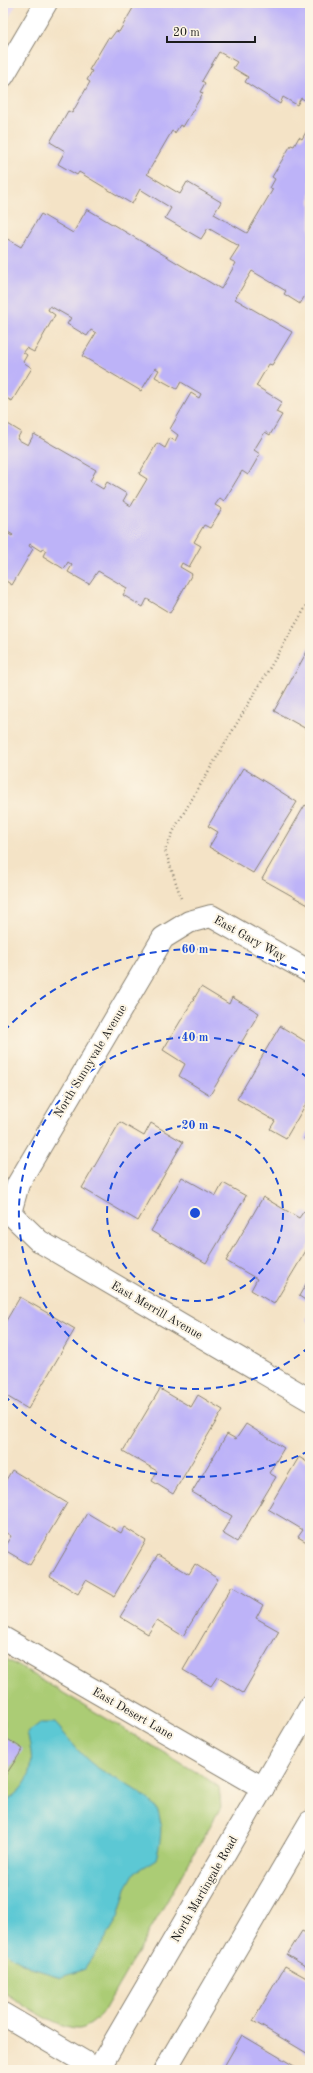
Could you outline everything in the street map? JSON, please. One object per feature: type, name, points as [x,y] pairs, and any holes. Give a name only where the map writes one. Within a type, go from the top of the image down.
[{"type":"street","points":[[3,76],[46,3]]},
{"type":"street","name":"East Gary Way","points":[[189,922],[211,916],[310,972]]},
{"type":"street","name":"North Sunnyvale Avenue","points":[[10,1213],[18,1184],[163,938],[189,922]]},
{"type":"street","name":"East Merrill Avenue","points":[[10,1213],[39,1241],[310,1400]]},
{"type":"street","name":"East Desert Lane","points":[[3,1638],[262,1788]]},
{"type":"street","name":"North Martingale Road","points":[[98,2070],[310,1707]]},
{"type":"street","points":[[165,2070],[310,1822]]},
{"type":"street","points":[[3,2014],[98,2070]]},
{"type":"path","points":[[189,922],[165,850],[180,820],[310,600]]},
{"type":"shaded area","points":[[3,3],[17,3],[3,28]]},
{"type":"green space","points":[[3,1657],[219,1787],[221,1807],[102,2014],[86,2027],[79,2029],[70,2028],[50,2021],[3,1992]]},
{"type":"water","points":[[40,1723],[55,1723],[85,1758],[97,1768],[136,1790],[152,1803],[159,1815],[161,1828],[159,1848],[156,1859],[135,1872],[126,1888],[118,1918],[99,1949],[85,1969],[61,1977],[34,1969],[13,1958],[3,1948],[3,1803],[21,1789],[30,1773],[31,1755],[27,1733]]},
{"type":"building","points":[[136,3],[310,3],[310,103],[301,98],[297,105],[283,97],[280,104],[245,82],[248,77],[233,68],[237,62],[219,52],[202,81],[205,83],[200,92],[203,93],[183,127],[180,125],[175,133],[172,131],[147,174],[180,194],[187,182],[221,202],[214,214],[247,233],[273,189],[270,188],[275,179],[272,177],[291,145],[294,146],[299,137],[302,139],[310,125],[310,294],[307,292],[300,304],[284,294],[286,291],[252,271],[235,299],[292,332],[272,365],[269,364],[256,386],[282,402],[276,412],[282,415],[270,435],[265,432],[254,450],[260,454],[248,475],[242,471],[224,501],[220,498],[215,505],[222,509],[210,528],[204,525],[194,542],[201,546],[189,567],[182,563],[180,567],[192,574],[170,613],[147,599],[143,607],[123,595],[127,588],[98,571],[89,584],[68,572],[72,565],[68,562],[64,569],[43,556],[46,550],[43,548],[41,551],[30,544],[29,546],[33,549],[12,585],[3,579],[3,531],[12,536],[13,535],[3,529],[3,421],[21,432],[17,439],[28,445],[34,434],[96,470],[90,481],[103,489],[107,482],[127,494],[123,501],[131,506],[147,479],[139,474],[157,443],[165,448],[170,438],[175,441],[178,435],[170,429],[191,393],[199,398],[201,394],[181,382],[177,389],[155,377],[159,370],[155,368],[141,391],[82,356],[96,333],[91,330],[87,336],[67,324],[71,318],[50,306],[48,310],[55,315],[34,352],[26,348],[23,352],[27,355],[23,362],[32,368],[12,401],[4,397],[3,399],[4,237],[21,247],[41,214],[73,233],[87,209],[221,289],[236,263],[230,260],[239,246],[208,228],[201,239],[165,218],[171,208],[140,189],[132,204],[79,172],[77,175],[58,164],[65,151],[50,142],[68,111],[72,113],[90,82],[87,80],[92,71],[89,70],[108,38],[110,39],[116,31],[119,32]]},
{"type":"building","points":[[310,646],[310,731],[274,711]]},
{"type":"building","points":[[243,768],[297,802],[253,873],[209,847],[218,832],[208,826]]},
{"type":"building","points":[[305,805],[310,808],[310,906],[262,879]]},
{"type":"building","points":[[201,987],[229,1004],[232,997],[259,1013],[210,1095],[179,1076],[185,1064],[163,1050]]},
{"type":"building","points":[[280,1026],[310,1044],[310,1097],[286,1138],[270,1129],[275,1121],[237,1099]]},
{"type":"building","points":[[120,1122],[144,1136],[151,1123],[183,1142],[138,1221],[82,1188]]},
{"type":"building","points":[[310,1129],[310,1142],[304,1139]]},
{"type":"building","points":[[182,1177],[216,1196],[223,1183],[246,1196],[206,1263],[151,1231]]},
{"type":"building","points":[[263,1197],[299,1218],[304,1211],[310,1214],[310,1244],[274,1304],[251,1290],[257,1279],[226,1261]]},
{"type":"building","points":[[310,1277],[310,1303],[299,1296]]},
{"type":"building","points":[[20,1297],[75,1329],[28,1409],[3,1394],[3,1326]]},
{"type":"building","points":[[310,1312],[310,1323],[305,1320]]},
{"type":"building","points":[[160,1389],[191,1407],[198,1395],[223,1410],[173,1494],[152,1481],[157,1471],[123,1451]]},
{"type":"building","points":[[246,1424],[284,1448],[269,1473],[276,1477],[237,1542],[222,1533],[232,1516],[192,1492],[227,1434],[236,1439]]},
{"type":"building","points":[[299,1457],[310,1464],[310,1544],[298,1537],[303,1530],[268,1509]]},
{"type":"building","points":[[12,1470],[67,1503],[30,1565],[3,1549],[11,1536],[3,1531],[3,1485]]},
{"type":"building","points":[[87,1513],[121,1533],[124,1527],[146,1541],[114,1596],[86,1580],[78,1594],[50,1577]]},
{"type":"building","points":[[158,1555],[189,1574],[195,1564],[218,1579],[183,1636],[157,1620],[148,1634],[120,1617]]},
{"type":"building","points":[[232,1586],[263,1605],[256,1618],[279,1631],[243,1693],[217,1677],[211,1686],[183,1670]]},
{"type":"building","points":[[3,1736],[23,1749],[3,1779]]},
{"type":"building","points":[[302,1931],[310,1935],[310,1969],[287,1955]]},
{"type":"building","points":[[285,1966],[310,1980],[310,2055],[253,2021]]},
{"type":"building","points":[[242,2035],[301,2070],[222,2070]]}]
